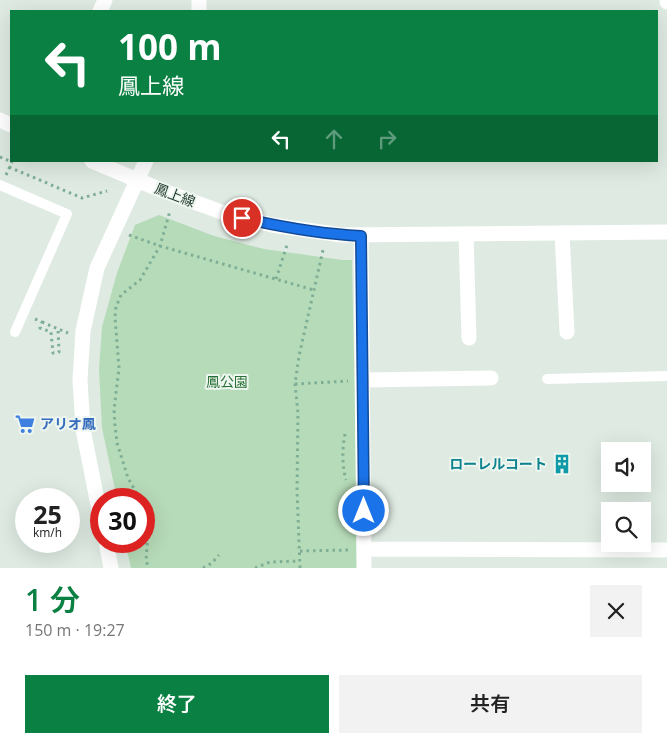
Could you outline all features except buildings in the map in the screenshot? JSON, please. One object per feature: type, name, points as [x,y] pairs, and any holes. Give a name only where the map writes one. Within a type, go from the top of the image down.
[{"type":"street","name":"鳳上線","points":[[94,162],[227,214],[272,225],[341,235],[667,232]]},
{"type":"street","points":[[95,488],[83,429],[80,380],[83,332],[97,268],[146,162]]},
{"type":"street","points":[[562,233],[566,332]]},
{"type":"street","points":[[466,234],[469,338]]},
{"type":"street","points":[[361,236],[364,380],[364,568]]},
{"type":"street","points":[[364,380],[491,378]]},
{"type":"street","points":[[364,549],[667,550]]},
{"type":"street","points":[[108,553],[111,568]]},
{"type":"lane","points":[[2,182],[67,214],[15,332]]},
{"type":"lane","points":[[547,379],[667,376]]},
{"type":"path","points":[[2,182],[12,162]]},
{"type":"path","points":[[9,167],[82,198],[107,191]]},
{"type":"path","points":[[134,488],[128,478],[117,443],[114,410],[119,368],[116,307],[121,294],[140,280],[160,246],[170,211]]},
{"type":"path","points":[[129,235],[160,246],[314,290]]},
{"type":"path","points":[[276,279],[287,245]]},
{"type":"path","points":[[300,568],[297,490],[298,413],[295,384],[299,356],[323,250]]},
{"type":"path","points":[[35,318],[71,334]]},
{"type":"path","points":[[42,322],[40,328],[51,332],[53,353],[59,352],[58,329]]},
{"type":"path","points":[[295,384],[364,380]]},
{"type":"path","points":[[299,551],[364,549]]},
{"type":"path","points":[[147,553],[146,561],[149,568]]},
{"type":"path","points":[[203,568],[212,563],[218,555]]},
{"type":"path","points":[[255,568],[270,562],[299,561]]},
{"type":"green space","name":"鳳公園","points":[[159,215],[214,236],[264,249],[352,260],[358,568],[131,568],[128,553],[155,553],[155,488],[115,488],[102,428],[99,369],[102,327],[117,273],[135,225]]},
{"type":"place","name":"アリオ鳳","points":[[25,424]]},
{"type":"place","name":"ローレルコート","points":[[562,464]]},
{"type":"route","points":[[242,218],[272,225],[361,236],[364,511]]}]
